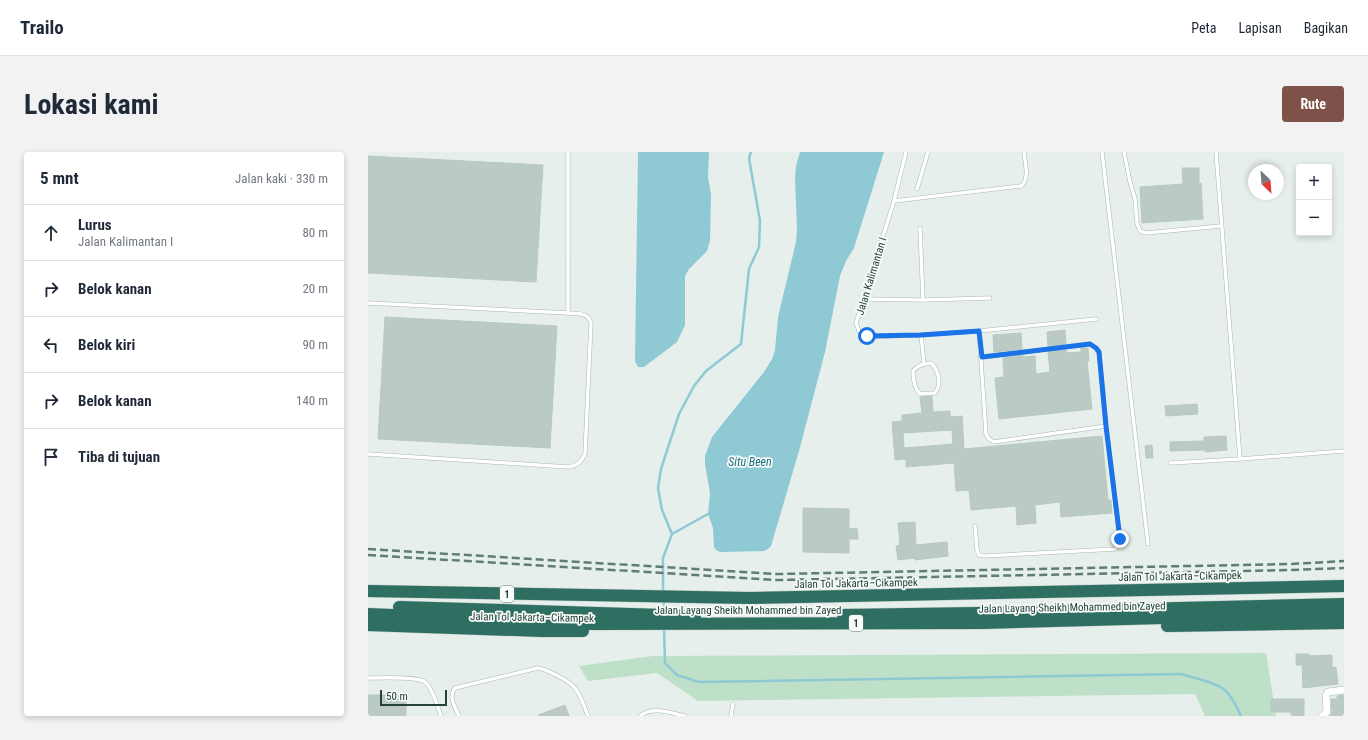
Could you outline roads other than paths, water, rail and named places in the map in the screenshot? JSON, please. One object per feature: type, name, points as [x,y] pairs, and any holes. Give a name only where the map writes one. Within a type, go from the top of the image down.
[{"type":"highway","name":"Jalan Tol Jakarta–Cikampek","points":[[368,591],[748,598],[1344,586]]},
{"type":"highway","name":"Jalan Layang Sheikh Mohammed bin Zayed","points":[[368,606],[719,616],[978,613],[1344,604]]},
{"type":"highway","name":"Jalan Layang Sheikh Mohammed bin Zayed","points":[[368,614],[609,624],[982,623],[1344,613]]},
{"type":"highway","name":"Jalan Tol Jakarta–Cikampek","points":[[368,625],[542,631],[691,631],[1344,623]]},
{"type":"street","points":[[1322,716],[1326,712],[1326,696],[1328,692],[1344,690]]},
{"type":"lane","points":[[568,152],[568,313]]},
{"type":"lane","name":"Jalan Kalimantan I","points":[[906,152],[894,201],[856,323],[859,331],[867,336],[921,335],[1096,320]]},
{"type":"lane","points":[[917,189],[928,152]]},
{"type":"lane","points":[[894,201],[1020,186],[1025,183],[1026,179],[1024,152]]},
{"type":"lane","points":[[1102,152],[1148,544]]},
{"type":"lane","points":[[1124,152],[1134,199],[1137,223],[1140,230],[1146,233],[1221,226]]},
{"type":"lane","points":[[1216,152],[1240,459]]},
{"type":"lane","points":[[920,228],[923,300]]},
{"type":"lane","points":[[864,299],[923,300],[990,298]]},
{"type":"lane","points":[[368,303],[583,314],[590,318],[591,323],[586,454],[575,466],[368,454]]},
{"type":"lane","points":[[979,331],[982,357],[984,415],[986,434],[989,439],[994,442],[1106,426]]},
{"type":"lane","points":[[921,335],[924,364]]},
{"type":"lane","points":[[975,526],[977,550],[979,555],[985,556],[1115,549],[1119,545],[1120,539],[1106,426],[1099,352],[1096,348],[1090,344],[982,357]]},
{"type":"lane","points":[[924,364],[931,364],[937,369],[939,389],[935,394],[920,394],[917,391],[913,381],[913,371],[917,366],[924,364]]},
{"type":"lane","points":[[1170,463],[1344,451]]},
{"type":"lane","points":[[459,716],[452,698],[452,692],[455,688],[538,668],[544,669],[569,681],[579,692],[588,716]]},
{"type":"lane","points":[[368,678],[417,679],[425,682],[442,716]]},
{"type":"lane","points":[[731,716],[734,704]]},
{"type":"lane","points":[[640,716],[654,710],[685,716]]},
{"type":"water","points":[[638,152],[709,152],[708,177],[711,195],[710,241],[707,251],[689,269],[685,276],[685,325],[677,342],[644,367],[638,367],[635,361]]},
{"type":"water","name":"Situ Been","points":[[800,152],[884,152],[854,248],[846,261],[840,276],[825,352],[799,451],[771,546],[764,551],[720,552],[714,547],[713,528],[708,514],[710,493],[705,456],[712,437],[764,372],[772,359],[775,350],[778,317],[796,242],[795,177]]},
{"type":"waterway","points":[[663,592],[663,558],[672,534],[662,510],[658,488],[661,469],[679,414],[694,386],[706,371],[741,344],[749,269],[759,247],[760,221],[749,158],[751,152]]},
{"type":"waterway","points":[[672,534],[708,514]]},
{"type":"waterway","points":[[664,599],[664,612]]},
{"type":"waterway","points":[[664,627],[665,663],[677,675],[699,682],[1181,674],[1217,685],[1222,688],[1231,697],[1241,716]]},
{"type":"railway","points":[[368,549],[777,574],[1292,564],[1344,561]]},
{"type":"railway","points":[[368,555],[777,580],[1344,568]]}]
